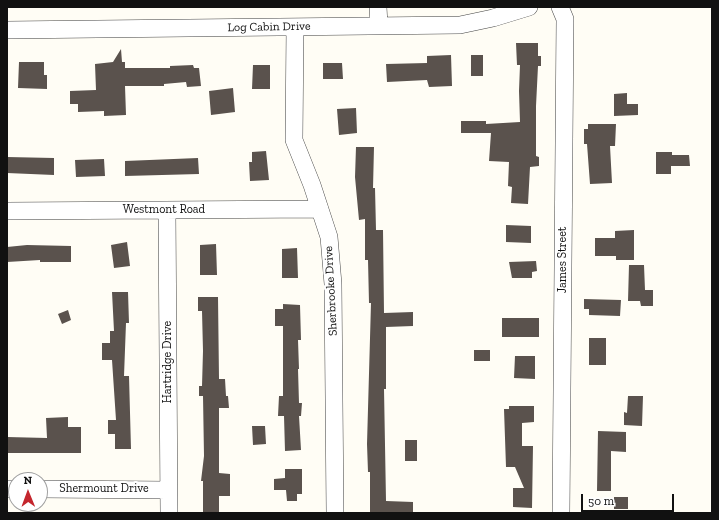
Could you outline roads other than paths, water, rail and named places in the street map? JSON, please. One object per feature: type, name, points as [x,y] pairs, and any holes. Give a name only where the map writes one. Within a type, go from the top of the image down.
[{"type":"street","points":[[378,7],[379,25]]},
{"type":"street","name":"Log Cabin Drive","points":[[7,30],[460,25],[493,18],[529,7]]},
{"type":"street","name":"James Street","points":[[560,7],[565,19],[561,513]]},
{"type":"street","name":"Sherbrooke Drive","points":[[295,27],[294,140],[329,237],[333,284],[335,513]]},
{"type":"street","name":"Westmont Road","points":[[7,211],[320,209]]},
{"type":"street","name":"Hartridge Drive","points":[[167,210],[169,513]]},
{"type":"street","name":"Shermount Drive","points":[[48,489],[168,490]]}]
